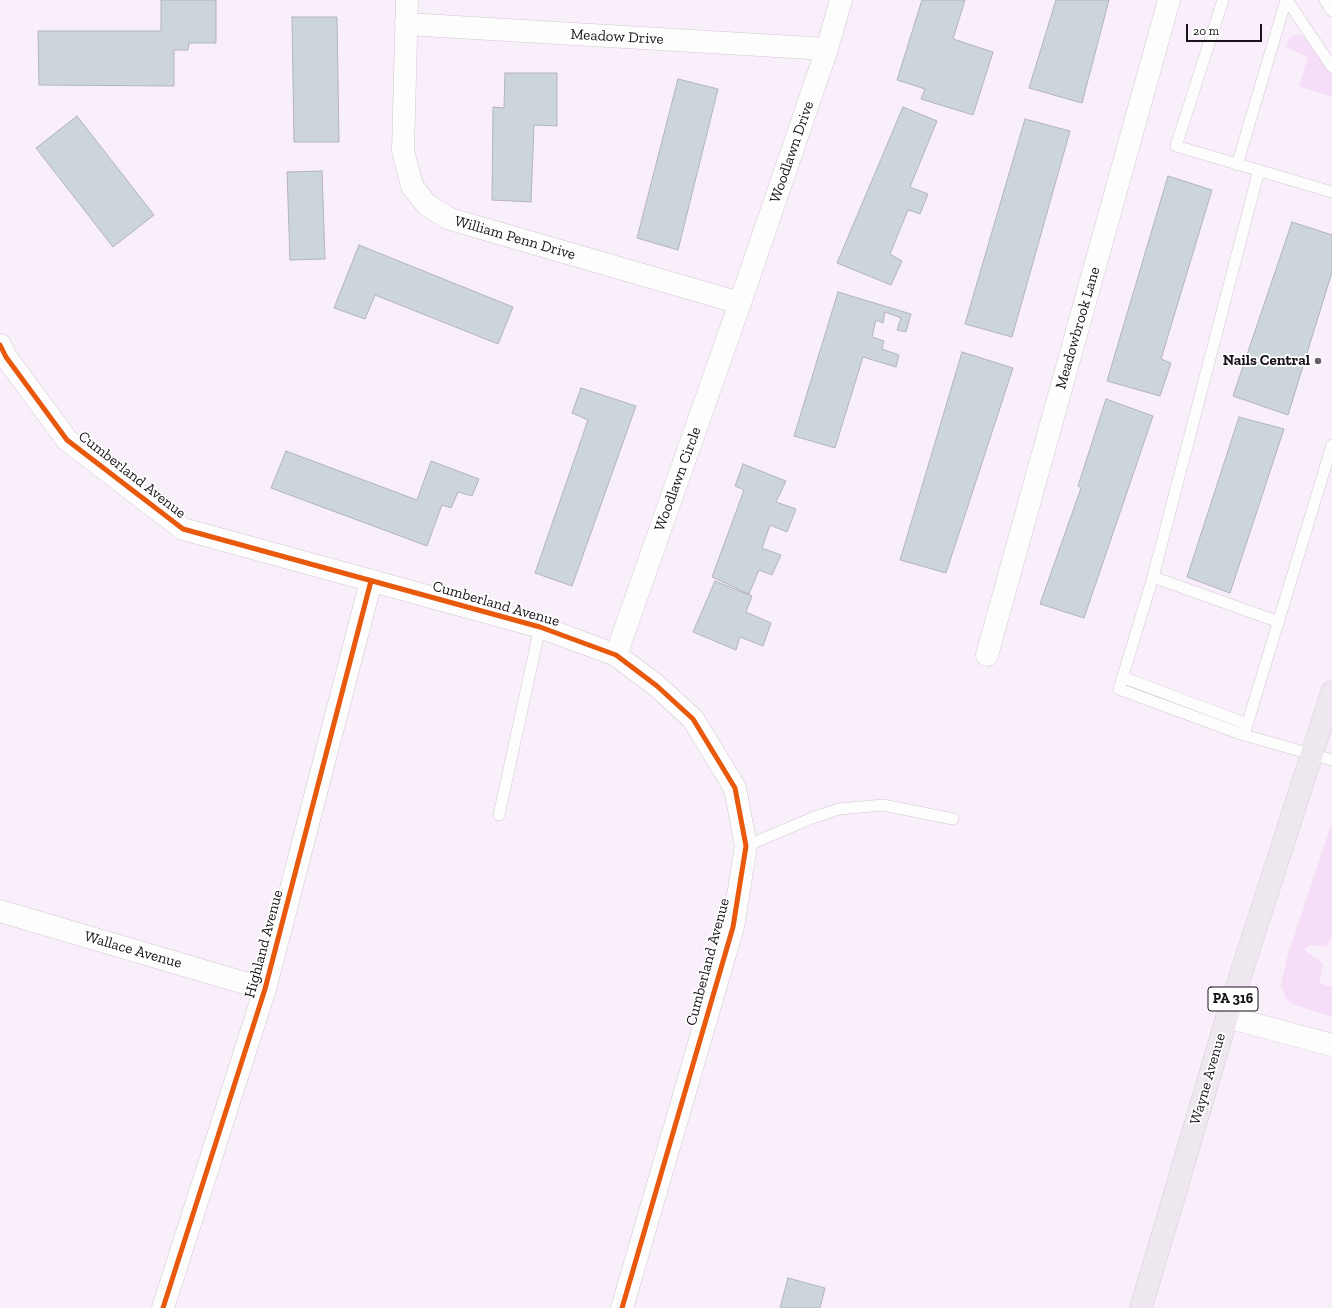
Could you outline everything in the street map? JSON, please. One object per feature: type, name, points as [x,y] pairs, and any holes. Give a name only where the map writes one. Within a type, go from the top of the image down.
[{"type":"main road","name":"Wayne Avenue","points":[[1141,1308],[1227,1017],[1332,692]]},
{"type":"street","name":"William Penn Drive","points":[[407,0],[403,151],[412,186],[427,205],[450,219],[740,303]]},
{"type":"street","name":"Woodlawn Drive","points":[[740,303],[827,49],[841,0]]},
{"type":"street","name":"Meadowbrook Lane","points":[[987,655],[1169,0]]},
{"type":"street","name":"Meadow Drive","points":[[406,24],[827,49]]},
{"type":"street","name":"Woodlawn Circle","points":[[616,654],[740,303]]},
{"type":"street","name":"Cumberland Avenue","points":[[0,345],[6,357],[67,440],[183,529],[540,627],[616,654],[657,686],[693,719],[735,788],[746,846],[733,927],[622,1308]]},
{"type":"street","name":"Highland Avenue","points":[[163,1308],[265,989],[370,581]]},
{"type":"street","name":"Wallace Avenue","points":[[0,911],[265,989]]},
{"type":"street","points":[[1227,1017],[1332,1044]]},
{"type":"lane","points":[[1223,0],[1176,146],[1236,165],[1259,170],[1332,192]]},
{"type":"lane","points":[[1236,165],[1287,0]]},
{"type":"lane","points":[[1287,0],[1332,67]]},
{"type":"lane","points":[[1325,0],[1332,10]]},
{"type":"lane","points":[[1259,170],[1153,578],[1118,689],[1244,735],[1332,760]]},
{"type":"lane","points":[[1244,735],[1332,445]]},
{"type":"lane","points":[[1153,578],[1279,622]]},
{"type":"lane","points":[[499,814],[540,627]]},
{"type":"lane","points":[[1122,677],[1247,724]]},
{"type":"lane","points":[[746,846],[812,818],[839,809],[883,805],[953,819]]},
{"type":"shaded area","points":[[1297,34],[1303,36],[1332,73],[1332,97],[1299,86],[1308,57],[1286,47],[1288,40]]},
{"type":"shaded area","points":[[1332,822],[1332,936],[1326,947],[1312,945],[1306,947],[1305,950],[1323,964],[1319,983],[1332,987],[1332,1017],[1292,1004],[1285,997],[1281,984],[1287,958]]},
{"type":"building","points":[[161,0],[216,0],[216,43],[189,43],[188,50],[174,50],[174,86],[39,85],[38,31],[161,31]]},
{"type":"building","points":[[922,0],[965,0],[953,39],[993,52],[973,115],[921,99],[925,89],[897,80]]},
{"type":"building","points":[[1056,0],[1109,0],[1082,103],[1029,88]]},
{"type":"building","points":[[292,17],[337,17],[339,142],[294,142]]},
{"type":"building","points":[[505,73],[557,73],[557,126],[534,125],[531,202],[492,200],[493,107],[504,108]]},
{"type":"building","points":[[678,79],[718,89],[678,250],[637,238]]},
{"type":"building","points":[[903,107],[937,121],[910,187],[928,194],[920,214],[908,210],[890,254],[902,261],[891,285],[837,263]]},
{"type":"building","points":[[77,116],[154,215],[113,247],[36,148]]},
{"type":"building","points":[[1025,119],[1070,131],[1012,337],[965,324]]},
{"type":"building","points":[[322,171],[325,259],[290,260],[287,172]]},
{"type":"building","points":[[1168,176],[1212,190],[1161,359],[1171,363],[1160,396],[1107,381]]},
{"type":"building","points":[[1292,222],[1332,235],[1332,272],[1288,415],[1233,396]]},
{"type":"building","points":[[359,245],[513,307],[498,344],[375,295],[365,319],[334,308]]},
{"type":"building","points":[[838,292],[911,314],[906,332],[897,330],[901,318],[885,312],[883,323],[876,320],[872,337],[884,341],[882,349],[899,355],[896,367],[863,357],[835,448],[794,436]]},
{"type":"building","points":[[962,352],[1013,368],[946,573],[900,560]]},
{"type":"building","points":[[581,388],[636,406],[572,586],[535,573],[588,420],[572,413]]},
{"type":"building","points":[[1106,399],[1153,416],[1084,618],[1040,604],[1081,488],[1078,486]]},
{"type":"building","points":[[1239,417],[1284,429],[1230,593],[1187,577]]},
{"type":"building","points":[[286,451],[417,500],[431,461],[479,479],[472,496],[458,492],[451,508],[442,505],[427,546],[271,488]]},
{"type":"building","points":[[743,464],[786,481],[776,502],[796,509],[787,532],[770,525],[762,548],[781,555],[772,575],[759,570],[749,594],[712,577],[744,490],[735,486]]},
{"type":"building","points":[[715,581],[752,596],[746,612],[771,623],[763,646],[740,637],[736,650],[693,632]]},
{"type":"building","points":[[788,1278],[825,1288],[820,1308],[780,1308]]},
{"type":"cycle path","points":[[0,345],[6,357],[67,440],[183,529],[540,627],[616,655],[657,686],[693,719],[735,788],[746,846],[733,927],[622,1308]]},
{"type":"cycle path","points":[[163,1308],[265,989],[371,581]]},
{"type":"place","name":"Nails Central","points":[[1318,361]]}]
